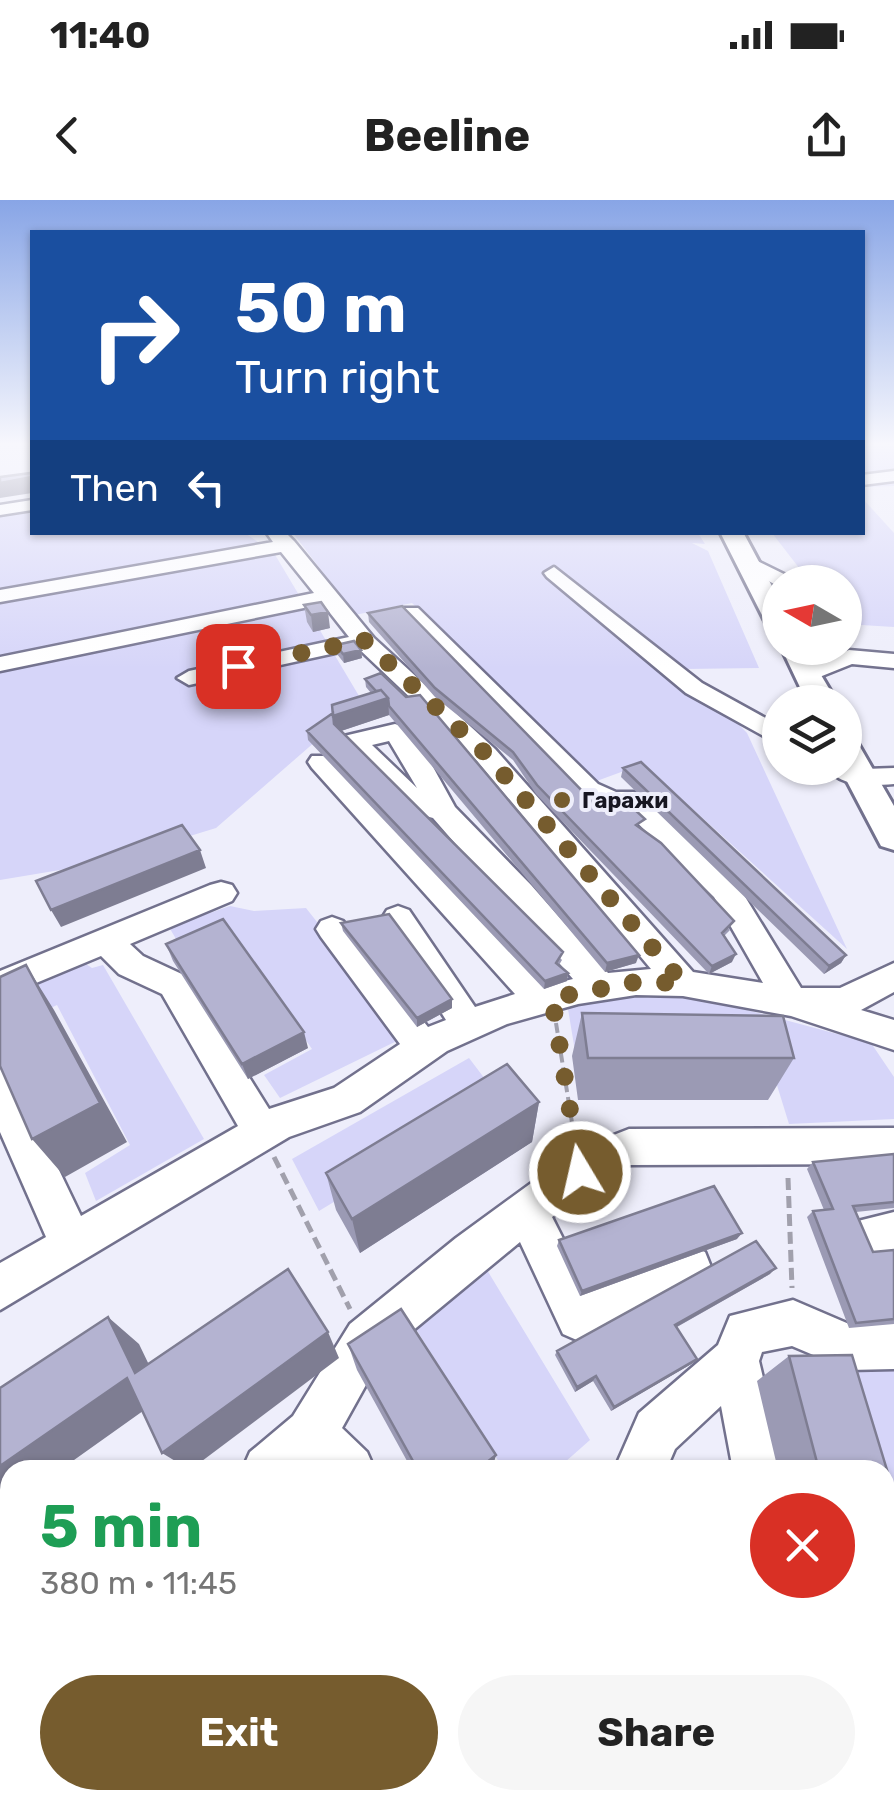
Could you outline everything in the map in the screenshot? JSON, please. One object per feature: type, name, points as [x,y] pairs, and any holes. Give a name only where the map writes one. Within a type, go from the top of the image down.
[{"type":"main road","points":[[740,543],[762,588]]},
{"type":"main road","points":[[801,665],[813,685]]},
{"type":"main road","points":[[865,774],[894,838]]},
{"type":"street","points":[[0,596],[281,538],[364,640],[486,754],[683,983]]},
{"type":"street","points":[[740,543],[765,565]]},
{"type":"street","points":[[554,573],[694,688],[762,727]]},
{"type":"street","points":[[0,664],[328,597]]},
{"type":"street","points":[[410,612],[588,790],[613,801],[628,798],[725,890],[791,1002]]},
{"type":"street","points":[[189,678],[364,640]]},
{"type":"street","points":[[862,649],[890,660]]},
{"type":"street","points":[[807,675],[848,657],[890,660]]},
{"type":"street","points":[[321,762],[547,999]]},
{"type":"street","points":[[443,812],[520,892],[600,988]]},
{"type":"street","points":[[0,985],[221,893]]},
{"type":"street","points":[[398,918],[468,1026]]},
{"type":"street","points":[[332,929],[424,1048]]},
{"type":"street","points":[[106,941],[132,964],[174,984],[262,1132]]},
{"type":"street","points":[[791,1002],[846,1002],[894,976]]},
{"type":"street","points":[[0,1288],[262,1132],[346,1100],[424,1048],[498,1012],[636,982],[683,983],[791,1002],[894,1035]]},
{"type":"street","points":[[0,1086],[49,1201],[73,1244]]},
{"type":"street","points":[[280,1460],[311,1434],[366,1340],[592,1162],[629,1147],[894,1146]]},
{"type":"street","points":[[526,1212],[579,1318],[688,1267]]},
{"type":"street","points":[[645,1460],[658,1431],[735,1361],[746,1332],[793,1323],[850,1346],[894,1346]]},
{"type":"street","points":[[735,1361],[757,1460]]},
{"type":"street","points":[[311,1434],[338,1460]]},
{"type":"path","points":[[547,999],[580,1172]]},
{"type":"path","points":[[262,1132],[366,1340]]},
{"type":"path","points":[[787,1146],[793,1323]]},
{"type":"shaded area","points":[[0,518],[30,518],[30,535],[248,535],[274,553],[362,701],[216,828],[102,863],[0,880]]},
{"type":"shaded area","points":[[865,518],[880,518],[894,533],[894,627],[862,625],[862,565],[797,565],[774,535],[865,535]]},
{"type":"shaded area","points":[[295,535],[699,535],[705,544],[692,543],[708,551],[759,668],[685,669],[747,733],[762,765],[762,785],[771,785],[847,949],[643,764],[594,782],[412,603],[355,615]]},
{"type":"shaded area","points":[[230,906],[254,911],[306,908],[407,1036],[280,1098],[264,1075],[312,1049],[231,932],[183,951],[169,927]]},
{"type":"shaded area","points":[[83,962],[92,968],[103,965],[204,1139],[96,1201],[85,1173],[130,1145],[57,1005],[15,1025],[5,999]]},
{"type":"shaded area","points":[[613,996],[699,997],[871,1043],[894,1077],[894,1119],[789,1124],[767,1053],[575,1051],[567,1003]]},
{"type":"shaded area","points":[[469,1058],[501,1100],[319,1211],[292,1159]]},
{"type":"shaded area","points":[[484,1265],[590,1440],[567,1460],[498,1460],[414,1326]]},
{"type":"shaded area","points":[[817,1369],[894,1370],[894,1460],[878,1460]]},
{"type":"building","points":[[321,602],[328,612],[311,615],[304,605]]},
{"type":"building","name":"Гаражи","points":[[402,606],[595,804],[621,797],[645,819],[636,825],[661,843],[734,921],[722,933],[736,954],[712,966],[537,785],[513,752],[435,688],[368,613]]},
{"type":"building","points":[[354,641],[361,650],[343,654],[336,645]]},
{"type":"building","name":"Гаражи","points":[[381,673],[406,697],[420,695],[639,955],[607,963],[389,706],[388,698],[365,679]]},
{"type":"building","points":[[381,690],[388,698],[333,716],[332,705]]},
{"type":"building","points":[[333,713],[334,724],[563,952],[556,963],[568,973],[545,981],[307,731]]},
{"type":"building","points":[[641,762],[846,955],[829,966],[623,768]]},
{"type":"building","points":[[182,825],[200,850],[51,910],[36,881]]},
{"type":"building","points":[[389,914],[452,999],[417,1018],[341,923]]},
{"type":"building","points":[[223,919],[304,1032],[242,1064],[166,944]]},
{"type":"building","points":[[26,965],[100,1103],[32,1139],[0,1066],[0,977]]},
{"type":"building","points":[[582,1013],[783,1016],[794,1058],[588,1058]]},
{"type":"building","points":[[507,1064],[539,1102],[352,1219],[326,1173]]},
{"type":"building","points":[[894,1154],[894,1202],[853,1206],[873,1252],[894,1250],[894,1319],[856,1323],[813,1211],[833,1209],[813,1162]]},
{"type":"building","points":[[714,1186],[742,1233],[582,1291],[559,1240]]},
{"type":"building","points":[[756,1241],[776,1268],[675,1325],[697,1359],[614,1407],[596,1376],[577,1387],[557,1351]]},
{"type":"building","points":[[288,1269],[328,1332],[162,1453],[127,1378],[9,1460],[0,1460],[0,1388],[108,1317],[135,1373]]},
{"type":"building","points":[[401,1309],[496,1455],[490,1460],[412,1460],[348,1344]]},
{"type":"building","points":[[852,1355],[884,1460],[816,1460],[789,1356]]},
{"type":"place","name":"Гаражи","points":[[562,800]]},
{"type":"route","points":[[238,666],[364,640],[486,754],[683,983],[636,982],[552,998],[580,1172]]}]
